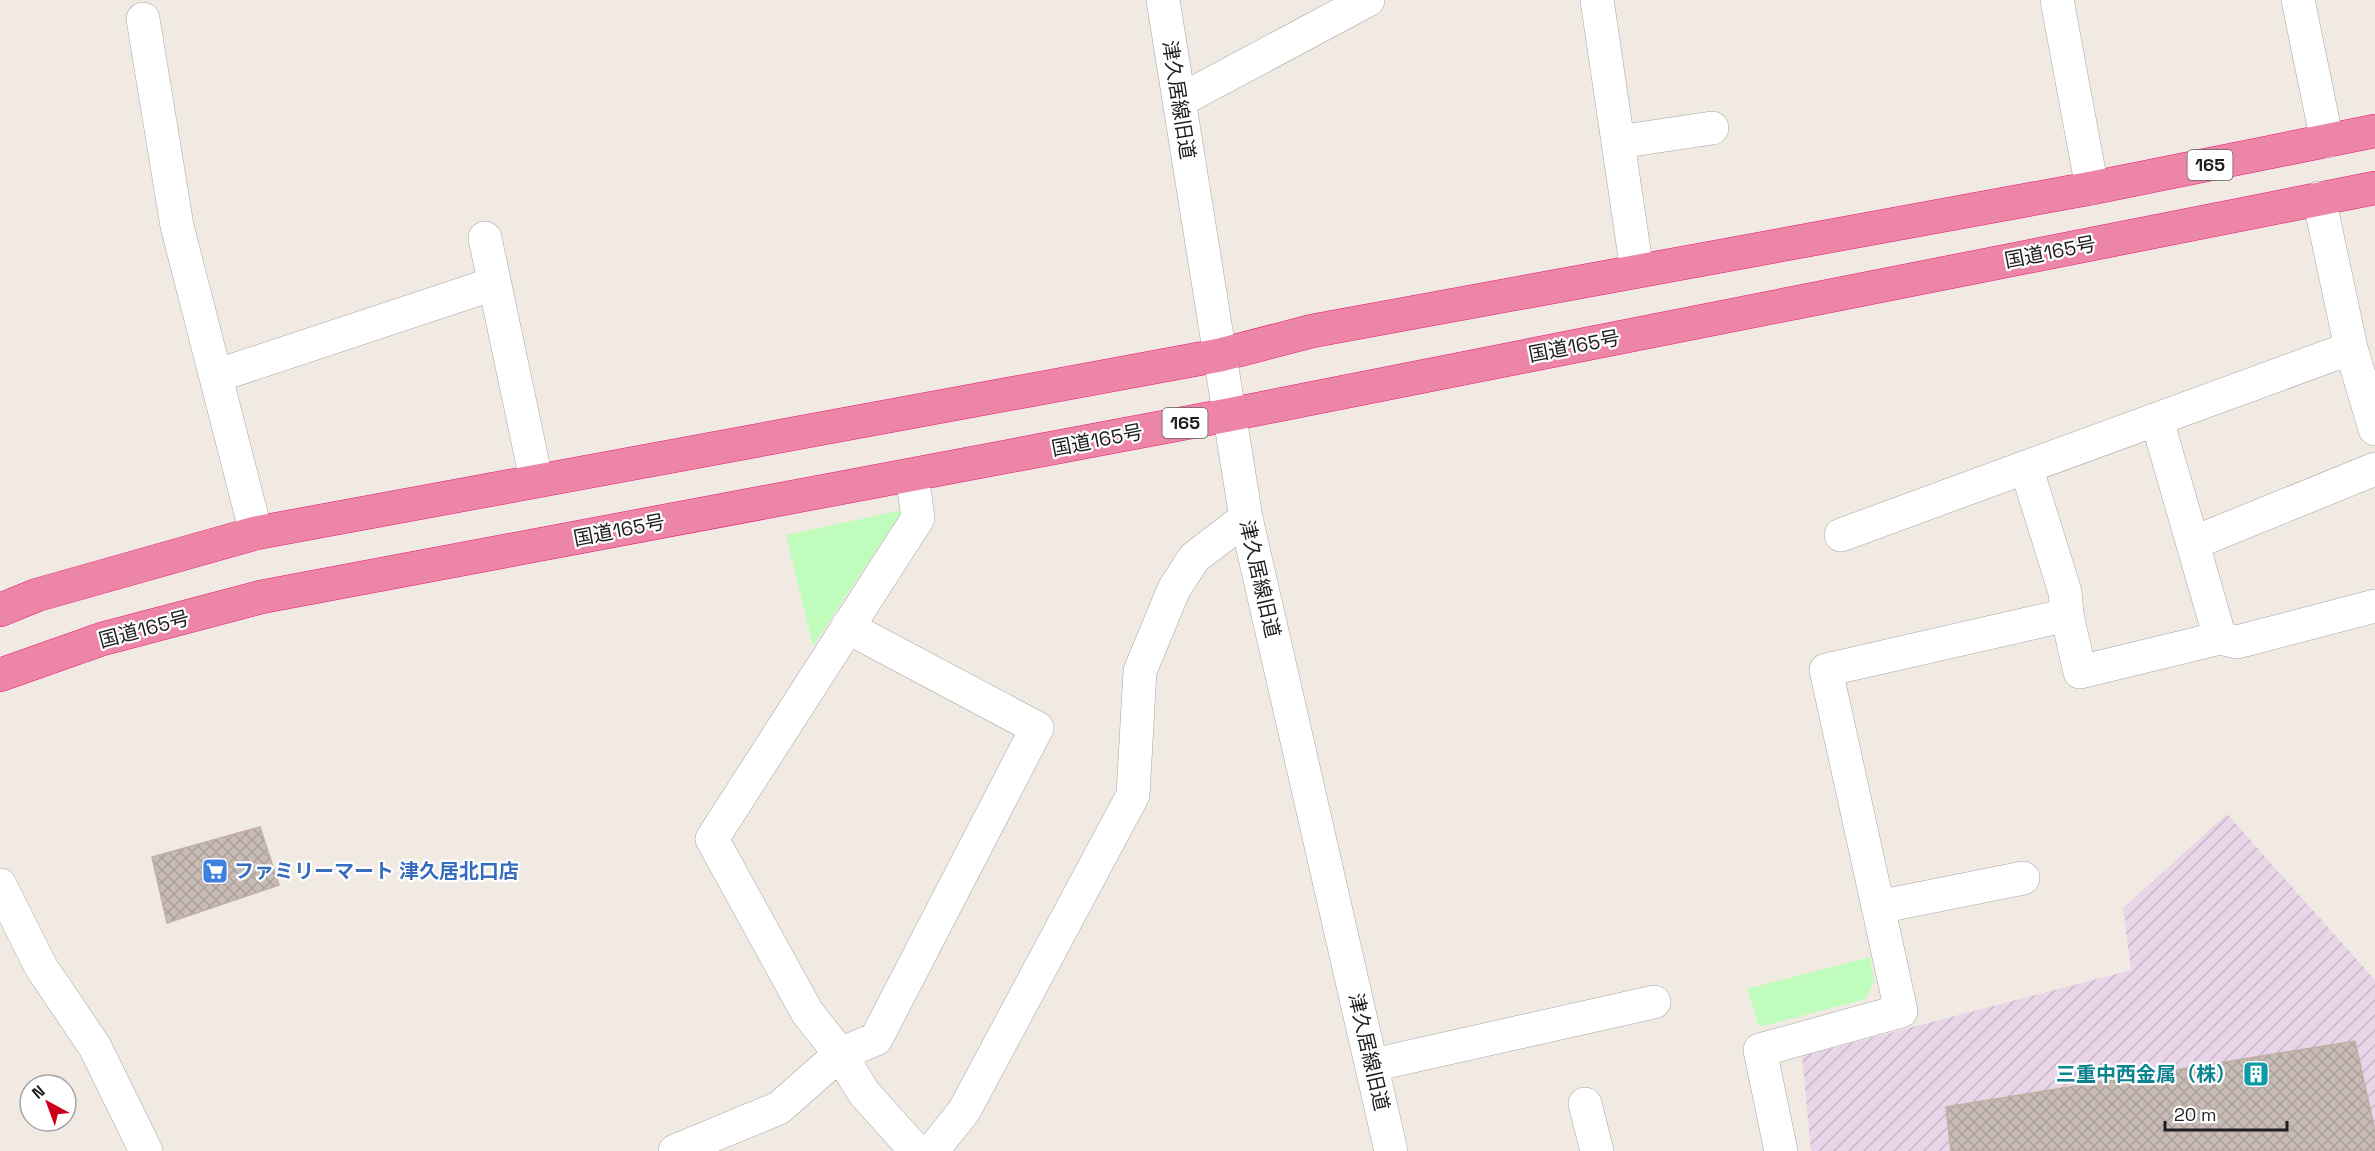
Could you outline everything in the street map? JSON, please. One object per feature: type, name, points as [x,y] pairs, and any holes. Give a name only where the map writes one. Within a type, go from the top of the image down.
[{"type":"highway","name":"165","points":[[0,610],[37,596],[256,533],[536,479],[1220,355],[1312,331],[2092,188],[2375,131]]},
{"type":"highway","name":"国道165号","points":[[0,675],[102,639],[261,597],[1228,415],[2375,188]]},
{"type":"street","name":"津久居線旧道","points":[[1163,0],[1246,518],[1391,1151]]},
{"type":"street","points":[[1179,101],[1368,0]]},
{"type":"street","points":[[1597,0],[1637,271]]},
{"type":"street","points":[[2057,0],[2092,188]]},
{"type":"street","points":[[2298,0],[2327,141]]},
{"type":"street","points":[[143,19],[177,226],[256,533]]},
{"type":"street","points":[[1618,142],[1712,128]]},
{"type":"street","points":[[2319,198],[2350,348],[2375,429]]},
{"type":"street","points":[[485,238],[536,479]]},
{"type":"street","points":[[216,376],[493,284]]},
{"type":"street","points":[[1841,535],[2350,348]]},
{"type":"street","points":[[2157,420],[2220,638]]},
{"type":"street","points":[[2026,467],[2065,592],[2067,615],[2080,672],[2220,638],[2237,642],[2375,606]]},
{"type":"street","points":[[2193,543],[2375,469]]},
{"type":"street","points":[[912,475],[918,518],[712,839],[807,1012],[840,1054],[864,1093],[916,1151]]},
{"type":"street","points":[[932,1151],[964,1111],[1133,795],[1140,671],[1174,589],[1194,558],[1246,518]]},
{"type":"street","points":[[1781,1151],[1760,1050],[1901,1011],[1826,670],[2067,615]]},
{"type":"street","points":[[675,1151],[779,1108],[840,1054],[876,1039],[1037,728],[847,627]]},
{"type":"street","points":[[1878,907],[2023,878]]},
{"type":"street","points":[[0,885],[41,967],[94,1047],[146,1151]]},
{"type":"street","points":[[1373,1065],[1654,1002]]},
{"type":"street","points":[[1585,1104],[1597,1151]]},
{"type":"shaded area","points":[[2227,814],[2375,980],[2375,1151],[1811,1151],[1802,1056],[2131,970],[2123,908]]},
{"type":"green space","points":[[903,510],[813,646],[786,535]]},
{"type":"green space","points":[[1870,957],[1874,981],[1866,999],[1759,1027],[1747,989]]},
{"type":"building","name":"ファミリーマート 津久居北口店","points":[[260,827],[279,885],[167,923],[152,857]]},
{"type":"building","name":"三重中西金属（株）","points":[[2355,1041],[2375,1131],[2375,1151],[1951,1151],[1946,1107]]},
{"type":"place","name":"ファミリーマート 津久居北口店","points":[[215,871]]},
{"type":"place","name":"三重中西金属（株）","points":[[2256,1074]]}]
